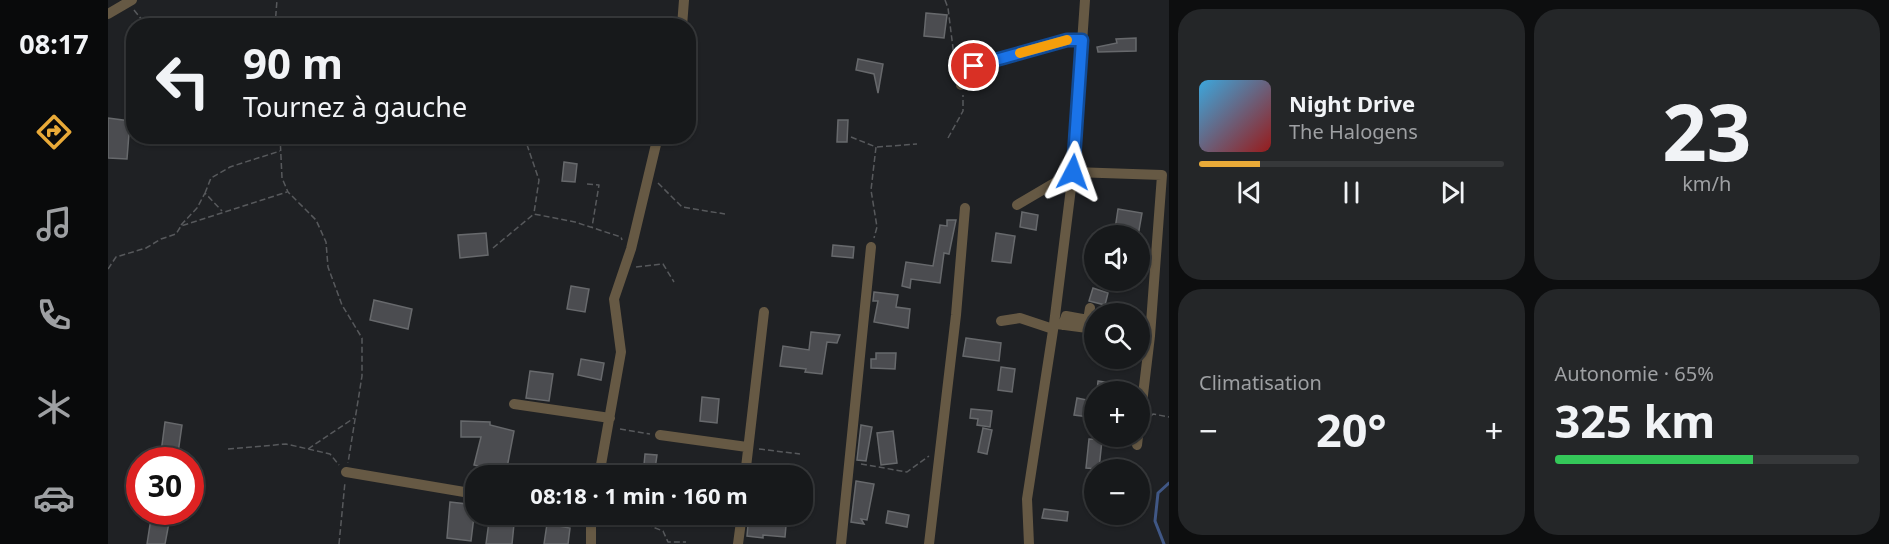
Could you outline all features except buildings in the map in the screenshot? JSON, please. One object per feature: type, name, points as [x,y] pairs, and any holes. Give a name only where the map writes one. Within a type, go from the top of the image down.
[{"type":"street","points":[[683,18],[684,0]]},
{"type":"street","points":[[1029,544],[1027,499],[1057,326],[1073,172],[1085,0]]},
{"type":"street","points":[[108,14],[130,1]]},
{"type":"street","points":[[961,85],[961,70],[1067,40],[1082,40]]},
{"type":"street","points":[[601,465],[621,352],[614,299],[627,262],[656,144]]},
{"type":"street","points":[[1017,205],[1073,172],[1162,175],[1148,303]]},
{"type":"street","points":[[929,544],[956,315],[965,208]]},
{"type":"street","points":[[841,544],[871,247]]},
{"type":"street","points":[[746,465],[764,312]]},
{"type":"street","points":[[1057,326],[1066,316],[1084,319]]},
{"type":"street","points":[[1001,321],[1020,318],[1057,326],[1084,328]]},
{"type":"street","points":[[514,404],[609,422]]},
{"type":"street","points":[[660,435],[747,447]]},
{"type":"street","points":[[346,472],[465,492]]},
{"type":"street","points":[[591,544],[592,525]]},
{"type":"street","points":[[738,544],[741,525]]},
{"type":"path","points":[[276,18],[277,0]]},
{"type":"path","points":[[130,1],[142,18]]},
{"type":"path","points":[[851,137],[876,147],[917,144]]},
{"type":"path","points":[[280,144],[282,178],[288,192],[316,220],[326,242],[328,267],[342,305],[362,338],[362,376],[346,472],[339,544]]},
{"type":"path","points":[[493,248],[534,214],[539,180],[527,144]]},
{"type":"path","points":[[871,247],[877,227],[871,190],[876,147]]},
{"type":"path","points":[[108,269],[116,257],[146,248],[161,239],[176,234],[197,208],[211,178],[230,167],[280,151]]},
{"type":"path","points":[[649,174],[682,207],[725,214]]},
{"type":"path","points":[[587,184],[599,185],[592,228]]},
{"type":"path","points":[[181,226],[288,192]]},
{"type":"path","points":[[205,193],[223,212]]},
{"type":"path","points":[[534,214],[574,222],[621,237],[627,262],[632,268],[663,264],[674,282]]},
{"type":"path","points":[[1150,416],[1169,417]]},
{"type":"path","points":[[307,449],[355,417]]},
{"type":"path","points":[[609,422],[660,435]]},
{"type":"path","points":[[228,449],[286,444],[330,454],[346,472]]},
{"type":"path","points":[[747,447],[800,454]]},
{"type":"path","points":[[849,462],[907,472],[940,449]]},
{"type":"path","points":[[648,525],[663,531],[668,542],[686,542]]},
{"type":"waterway","points":[[1164,544],[1155,521],[1158,493],[1169,483]]},
{"type":"slow traffic","points":[[1020,53],[1067,40]]},
{"type":"route","points":[[974,66],[1067,40],[1082,40],[1073,172]]}]
